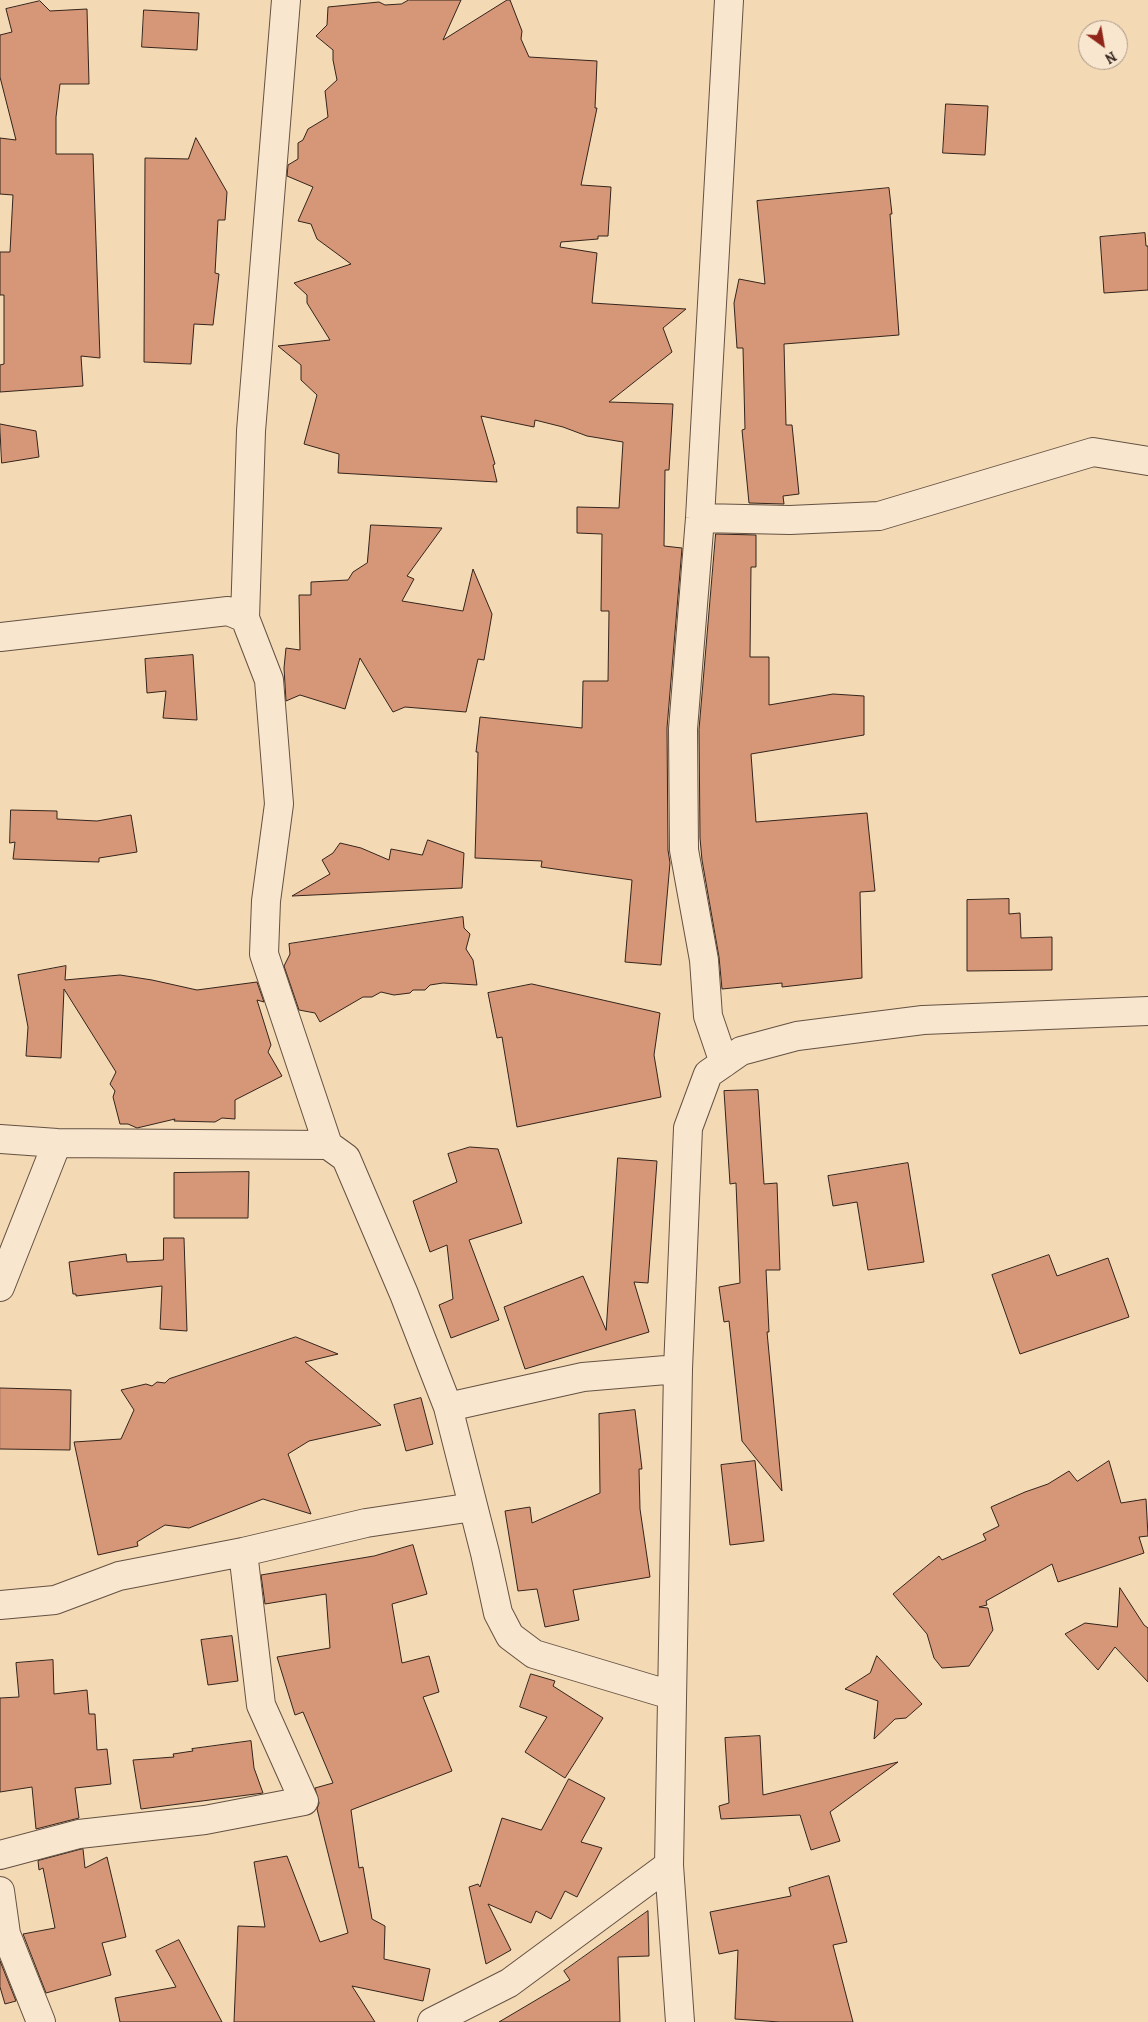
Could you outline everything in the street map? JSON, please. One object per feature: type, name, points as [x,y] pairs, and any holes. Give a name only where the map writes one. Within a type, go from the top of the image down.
[{"type":"street","points":[[286,0],[251,432],[245,618],[269,680],[279,804],[266,900],[264,954],[328,1145]]},
{"type":"street","points":[[724,1063],[708,1016],[704,960],[684,850],[683,729],[700,518],[729,0]]},
{"type":"street","points":[[700,518],[790,520],[879,516],[1093,452],[1148,461]]},
{"type":"street","points":[[0,636],[228,611],[245,618]]},
{"type":"street","points":[[680,2022],[669,1865],[678,1369],[688,1128],[708,1074],[741,1051],[797,1036],[923,1020],[1148,1011]]},
{"type":"street","points":[[0,1139],[57,1143],[328,1145],[346,1158],[404,1294],[448,1407],[498,1613],[510,1636],[534,1654],[671,1695]]},
{"type":"street","points":[[0,1287],[57,1143]]},
{"type":"street","points":[[448,1407],[583,1377],[678,1369]]},
{"type":"street","points":[[0,1605],[55,1600],[119,1576],[242,1552],[366,1523],[473,1507]]},
{"type":"street","points":[[0,1855],[79,1834],[205,1820],[304,1801],[261,1705],[242,1552]]},
{"type":"street","points":[[432,2022],[509,1983],[669,1865]]},
{"type":"street","points":[[0,1891],[6,1934],[41,2022]]},
{"type":"building","points":[[409,0],[461,0],[443,40],[507,0],[510,0],[522,31],[521,39],[529,57],[597,61],[595,108],[597,108],[581,185],[611,187],[608,236],[598,236],[598,239],[561,242],[560,247],[597,253],[592,303],[686,309],[663,328],[672,352],[609,402],[673,404],[669,470],[665,470],[664,546],[682,548],[667,728],[668,850],[670,863],[661,965],[625,962],[632,880],[541,867],[542,861],[475,858],[478,752],[476,752],[480,717],[582,728],[583,681],[608,681],[609,611],[601,611],[602,534],[577,533],[577,507],[619,508],[623,442],[587,436],[563,427],[535,420],[534,427],[481,416],[495,464],[493,465],[497,482],[338,473],[339,454],[304,444],[317,395],[301,380],[301,365],[278,346],[330,340],[307,303],[307,295],[294,283],[351,264],[317,239],[311,224],[298,221],[313,187],[287,176],[288,165],[298,159],[298,143],[303,140],[308,129],[328,117],[325,91],[337,80],[333,50],[316,36],[327,25],[328,7],[379,2],[385,5],[401,4]]},
{"type":"building","points":[[40,1],[50,11],[87,9],[89,84],[60,84],[56,117],[56,154],[93,154],[100,358],[81,356],[83,386],[0,392],[0,365],[4,364],[4,295],[0,295],[0,252],[10,252],[13,195],[0,194],[0,138],[16,140],[0,77],[0,35],[12,32],[6,9]]},
{"type":"building","points":[[144,10],[199,13],[197,50],[142,47]]},
{"type":"building","points":[[946,104],[988,106],[985,155],[943,153]]},
{"type":"building","points":[[196,138],[227,192],[225,220],[218,220],[215,273],[219,274],[213,325],[194,324],[191,364],[144,362],[145,158],[188,159]]},
{"type":"building","points":[[889,188],[899,335],[784,344],[786,425],[792,425],[799,494],[783,496],[784,504],[749,503],[742,430],[745,429],[743,348],[737,348],[734,303],[739,279],[765,284],[757,201]]},
{"type":"building","points":[[1145,233],[1146,246],[1148,246],[1148,290],[1104,293],[1100,237]]},
{"type":"building","points":[[0,424],[36,431],[39,457],[2,463]]},
{"type":"building","points":[[371,525],[442,528],[407,576],[414,579],[402,601],[463,611],[473,569],[492,614],[484,660],[478,659],[466,712],[405,707],[393,712],[360,658],[345,709],[300,695],[286,701],[284,668],[286,648],[300,650],[299,595],[311,595],[311,582],[348,580],[353,572],[367,563]]},
{"type":"building","points":[[716,534],[756,535],[756,567],[751,567],[750,657],[769,657],[769,705],[833,694],[864,696],[864,735],[751,754],[756,822],[867,813],[875,891],[860,892],[862,978],[782,987],[782,983],[722,989],[719,957],[700,838],[699,730]]},
{"type":"building","points":[[193,655],[197,720],[163,718],[166,691],[147,693],[145,659]]},
{"type":"building","points":[[11,810],[57,811],[57,819],[97,821],[131,815],[137,852],[99,858],[99,862],[13,859],[15,842],[10,843]]},
{"type":"building","points":[[428,840],[464,853],[462,888],[292,896],[330,874],[322,860],[333,853],[340,843],[361,848],[389,860],[391,849],[422,855]]},
{"type":"building","points":[[1009,899],[1009,914],[1020,913],[1021,938],[1052,937],[1052,970],[967,971],[967,900]]},
{"type":"building","points":[[463,917],[464,928],[470,934],[466,949],[473,960],[477,985],[443,983],[430,985],[425,990],[413,990],[410,993],[394,995],[381,992],[372,997],[363,997],[320,1022],[315,1013],[299,1010],[284,966],[290,954],[289,944]]},
{"type":"building","points":[[66,966],[65,980],[120,975],[197,990],[257,982],[264,1002],[257,1000],[271,1045],[268,1052],[282,1076],[235,1100],[235,1119],[222,1118],[215,1122],[174,1121],[175,1119],[137,1128],[128,1124],[120,1124],[113,1097],[115,1091],[110,1084],[116,1072],[64,989],[61,1058],[26,1056],[28,1027],[18,975]]},
{"type":"building","points":[[532,984],[660,1013],[654,1055],[661,1097],[517,1127],[502,1037],[497,1038],[488,993]]},
{"type":"building","points":[[758,1090],[764,1184],[777,1183],[780,1270],[766,1270],[769,1332],[767,1332],[782,1491],[742,1441],[729,1321],[724,1322],[719,1287],[740,1283],[736,1183],[730,1184],[724,1091]]},
{"type":"building","points":[[470,1147],[498,1149],[522,1223],[469,1240],[499,1320],[451,1338],[439,1305],[453,1299],[447,1245],[430,1252],[413,1201],[457,1182],[448,1154]]},
{"type":"building","points":[[618,1158],[657,1161],[648,1283],[634,1282],[649,1332],[525,1369],[504,1307],[583,1276],[606,1330]]},
{"type":"building","points":[[908,1163],[924,1262],[868,1270],[857,1202],[833,1206],[828,1176]]},
{"type":"building","points":[[249,1172],[248,1218],[174,1218],[174,1173]]},
{"type":"building","points":[[164,1238],[184,1238],[187,1331],[160,1329],[162,1286],[76,1296],[76,1294],[73,1294],[69,1262],[126,1254],[127,1262],[163,1260]]},
{"type":"building","points":[[1049,1255],[1057,1276],[1108,1258],[1129,1317],[1020,1354],[992,1275]]},
{"type":"building","points":[[296,1337],[338,1354],[305,1362],[381,1425],[309,1441],[288,1454],[311,1514],[263,1499],[189,1528],[165,1525],[137,1542],[138,1546],[98,1555],[74,1442],[121,1439],[134,1410],[121,1390],[146,1384],[152,1386],[157,1382],[165,1383],[169,1379]]},
{"type":"building","points":[[0,1388],[71,1390],[70,1450],[0,1449]]},
{"type":"building","points":[[421,1398],[433,1444],[406,1451],[394,1405]]},
{"type":"building","points":[[635,1410],[642,1469],[639,1469],[640,1509],[650,1577],[573,1590],[579,1620],[545,1627],[537,1589],[518,1591],[505,1511],[530,1507],[532,1523],[600,1493],[599,1414]]},
{"type":"building","points":[[755,1461],[764,1541],[730,1545],[721,1465]]},
{"type":"building","points":[[1109,1461],[1121,1503],[1146,1499],[1148,1536],[1139,1537],[1144,1553],[1058,1582],[1052,1564],[986,1601],[987,1605],[979,1607],[988,1608],[993,1630],[969,1666],[942,1668],[934,1658],[927,1634],[893,1594],[939,1556],[942,1560],[986,1540],[983,1534],[999,1526],[991,1507],[1048,1484],[1069,1471],[1077,1481]]},
{"type":"building","points":[[413,1545],[427,1594],[392,1604],[402,1663],[429,1656],[439,1692],[423,1697],[452,1771],[351,1810],[359,1868],[363,1867],[372,1919],[385,1926],[384,1959],[430,1969],[423,2001],[352,1986],[375,2022],[234,2022],[238,1926],[265,1927],[254,1862],[287,1856],[320,1942],[348,1933],[317,1809],[319,1803],[315,1788],[333,1783],[303,1712],[295,1715],[277,1657],[330,1648],[326,1594],[265,1604],[261,1575],[374,1556]]},
{"type":"building","points":[[1120,1588],[1144,1625],[1148,1628],[1148,1682],[1115,1647],[1098,1670],[1065,1634],[1085,1623],[1117,1627]]},
{"type":"building","points":[[232,1636],[238,1681],[208,1685],[201,1640]]},
{"type":"building","points":[[877,1656],[922,1704],[906,1718],[895,1719],[874,1739],[878,1701],[845,1689],[870,1673]]},
{"type":"building","points":[[53,1660],[54,1694],[87,1690],[89,1714],[95,1714],[97,1750],[107,1749],[111,1784],[75,1788],[79,1818],[36,1829],[32,1787],[0,1792],[0,1698],[19,1697],[16,1663]]},
{"type":"building","points":[[531,1674],[555,1681],[553,1686],[603,1718],[565,1778],[525,1752],[547,1717],[520,1707]]},
{"type":"building","points":[[760,1736],[763,1795],[898,1762],[830,1812],[840,1841],[811,1850],[800,1815],[721,1819],[719,1806],[729,1803],[725,1738]]},
{"type":"building","points":[[251,1741],[254,1768],[263,1793],[141,1809],[133,1760],[174,1757],[173,1754],[193,1751],[192,1749]]},
{"type":"building","points":[[569,1779],[605,1798],[581,1842],[602,1848],[577,1897],[565,1891],[551,1919],[536,1911],[531,1923],[488,1904],[511,1950],[486,1964],[469,1887],[478,1884],[480,1887],[502,1818],[541,1830]]},
{"type":"building","points":[[83,1849],[85,1868],[107,1857],[126,1937],[102,1943],[111,1975],[46,1993],[23,1934],[55,1928],[43,1868],[39,1870],[38,1861]]},
{"type":"building","points":[[829,1876],[847,1942],[833,1945],[853,2022],[780,2022],[735,2019],[738,1950],[719,1954],[710,1912],[791,1896],[789,1888]]},
{"type":"building","points":[[648,1911],[649,1956],[618,1957],[620,2022],[499,2022],[570,1980],[564,1971]]},
{"type":"building","points":[[179,1940],[222,2022],[120,2022],[115,1998],[176,1987],[156,1951]]},
{"type":"building","points":[[0,1961],[16,2001],[5,2004],[0,1987]]}]
